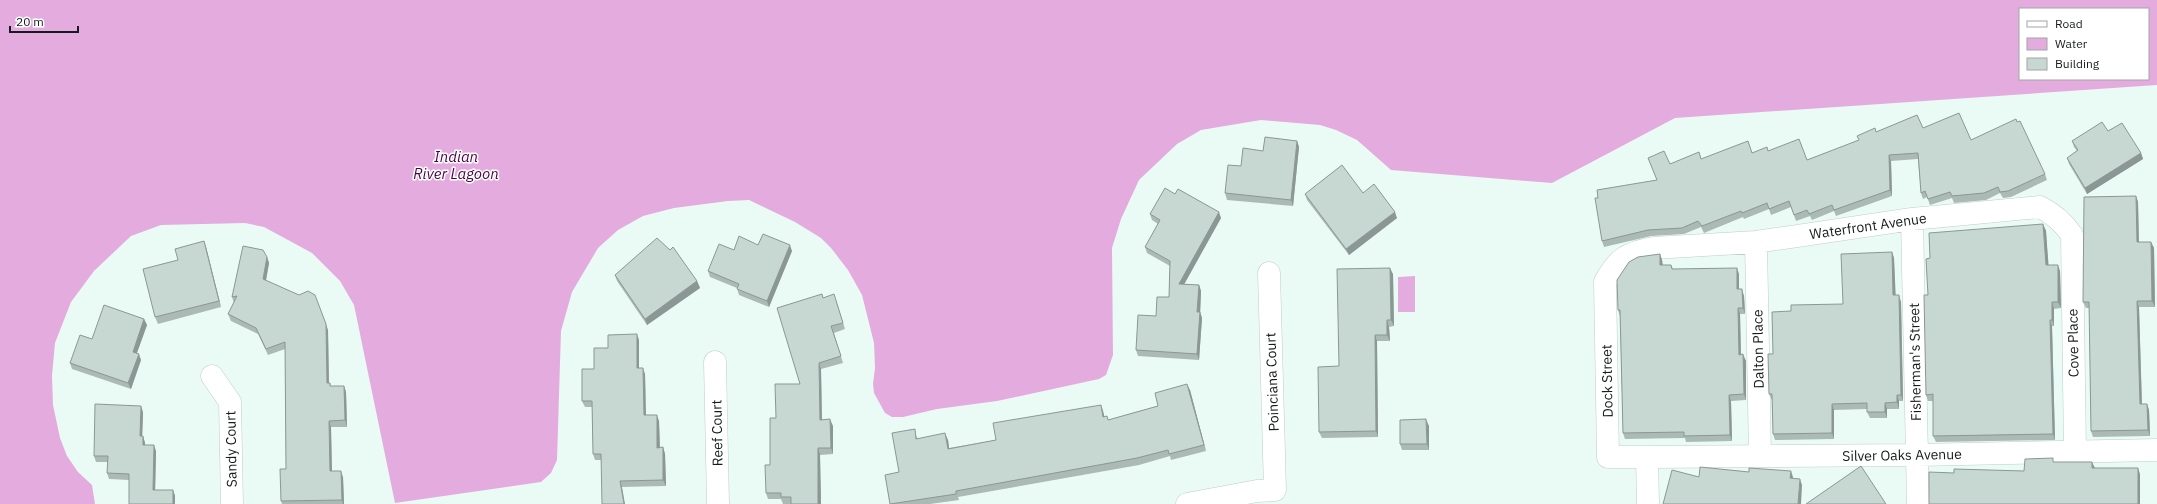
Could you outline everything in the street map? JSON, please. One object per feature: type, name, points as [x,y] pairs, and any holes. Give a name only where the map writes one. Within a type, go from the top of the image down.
[{"type":"street","name":"Waterfront Avenue","points":[[1653,248],[1756,242],[1912,220],[2040,207],[2053,213],[2072,235]]},
{"type":"street","name":"Fisherman's Street","points":[[1912,220],[1918,504]]},
{"type":"street","name":"Cove Place","points":[[2072,235],[2075,452]]},
{"type":"street","name":"Dalton Place","points":[[1756,242],[1760,456]]},
{"type":"street","name":"Dock Street","points":[[1647,457],[1608,457],[1605,282],[1612,268],[1624,257],[1638,250],[1653,248]]},
{"type":"street","name":"Poinciana Court","points":[[1187,504],[1257,491],[1275,490],[1269,273]]},
{"type":"street","name":"Reef Court","points":[[715,362],[718,504]]},
{"type":"street","name":"Sandy Court","points":[[212,376],[230,402],[232,504]]},
{"type":"street","name":"Silver Oaks Avenue","points":[[1647,457],[1917,455],[2157,450]]},
{"type":"street","points":[[1647,457],[1648,504]]},
{"type":"water","name":"Indian River Lagoon","points":[[0,0],[2157,0],[2157,85],[1675,118],[1552,183],[1391,170],[1357,140],[1336,130],[1320,125],[1261,120],[1201,130],[1177,144],[1139,180],[1121,219],[1112,248],[1113,355],[1106,375],[1099,379],[997,401],[937,409],[903,417],[892,417],[885,413],[874,393],[874,343],[862,295],[848,270],[821,238],[795,222],[749,200],[728,201],[674,208],[643,216],[618,230],[598,248],[572,292],[561,331],[557,460],[551,473],[541,482],[395,503],[354,305],[340,281],[312,253],[264,227],[245,223],[161,225],[131,236],[94,271],[71,302],[55,343],[52,376],[53,405],[60,438],[67,456],[78,472],[92,485],[95,504],[0,504]]},
{"type":"water","points":[[1415,276],[1415,312],[1398,312],[1398,277]]},
{"type":"building","points":[[1959,113],[1971,140],[2016,119],[2017,122],[2020,121],[2045,174],[2008,191],[2000,192],[1998,187],[1984,193],[1952,196],[1950,192],[1928,199],[1925,191],[1921,193],[1918,153],[1889,155],[1890,190],[1834,210],[1832,205],[1809,214],[1807,210],[1794,215],[1789,201],[1769,209],[1767,203],[1702,226],[1698,221],[1682,228],[1648,230],[1602,241],[1595,198],[1598,198],[1597,190],[1657,180],[1648,158],[1664,151],[1670,164],[1699,152],[1701,159],[1748,141],[1752,153],[1767,147],[1768,151],[1799,139],[1807,160],[1859,140],[1857,136],[1875,128],[1876,132],[1917,115],[1923,128]]},
{"type":"building","points":[[2102,122],[2108,131],[2122,123],[2141,153],[2085,188],[2067,158],[2078,150],[2072,141]]},
{"type":"building","points":[[1265,137],[1297,141],[1291,200],[1225,193],[1228,165],[1241,166],[1243,148],[1263,151]]},
{"type":"building","points":[[1342,165],[1363,193],[1374,184],[1395,212],[1346,249],[1305,194]]},
{"type":"building","points":[[1165,188],[1175,194],[1178,189],[1219,212],[1179,284],[1199,285],[1197,312],[1200,312],[1197,354],[1136,350],[1138,315],[1156,316],[1157,297],[1169,297],[1170,261],[1145,247],[1160,220],[1150,214]]},
{"type":"building","points":[[2136,196],[2137,242],[2151,242],[2152,301],[2137,301],[2140,404],[2147,404],[2148,430],[2091,431],[2089,302],[2083,302],[2084,197]]},
{"type":"building","points":[[2043,224],[2046,265],[2058,265],[2058,302],[2052,302],[2052,320],[2050,320],[2053,434],[1933,436],[1933,394],[1926,395],[1924,295],[1928,295],[1926,259],[1930,258],[1929,233]]},
{"type":"building","points":[[763,234],[790,245],[767,301],[737,289],[739,284],[708,271],[719,244],[734,250],[739,236],[758,245]]},
{"type":"building","points":[[657,238],[670,250],[673,247],[697,281],[645,319],[615,275]]},
{"type":"building","points":[[204,241],[219,301],[155,317],[143,269],[178,260],[175,249]]},
{"type":"building","points":[[243,246],[263,250],[267,257],[263,279],[299,295],[308,291],[315,295],[326,324],[327,383],[330,383],[330,386],[344,386],[345,420],[329,421],[330,471],[341,471],[342,500],[281,501],[280,469],[286,469],[285,342],[266,349],[256,328],[228,314],[237,296],[232,297]]},
{"type":"building","points":[[1892,252],[1893,295],[1899,295],[1901,395],[1897,395],[1897,402],[1885,403],[1885,412],[1867,412],[1867,403],[1832,404],[1832,433],[1773,434],[1772,394],[1769,394],[1768,354],[1773,354],[1772,312],[1791,311],[1791,305],[1843,304],[1841,254]]},
{"type":"building","points":[[1660,254],[1660,265],[1671,265],[1672,269],[1737,268],[1737,289],[1742,289],[1743,308],[1738,308],[1739,355],[1743,354],[1744,394],[1729,395],[1730,435],[1684,436],[1684,432],[1623,433],[1620,310],[1618,310],[1617,280],[1629,262],[1638,257]]},
{"type":"building","points":[[1390,268],[1391,320],[1387,320],[1387,335],[1375,335],[1376,431],[1319,432],[1318,367],[1339,366],[1337,269]]},
{"type":"building","points":[[822,294],[823,298],[834,294],[843,323],[831,326],[841,356],[819,363],[820,420],[830,419],[831,448],[818,448],[818,504],[791,504],[791,497],[781,497],[781,493],[766,493],[765,465],[770,465],[770,418],[776,418],[775,384],[800,384],[777,308]]},
{"type":"building","points":[[104,305],[144,319],[133,352],[139,354],[128,383],[70,363],[80,335],[92,339]]},
{"type":"building","points":[[637,334],[637,368],[643,368],[644,415],[657,415],[657,448],[663,447],[663,480],[620,481],[624,504],[602,504],[601,454],[593,454],[592,401],[582,401],[582,369],[594,369],[594,348],[608,348],[608,335]]},
{"type":"building","points":[[1187,384],[1204,445],[1169,454],[1168,450],[1137,458],[956,491],[956,494],[890,504],[885,475],[899,472],[892,433],[915,429],[916,439],[945,433],[948,449],[996,440],[993,423],[1101,405],[1103,417],[1107,416],[1108,420],[1158,406],[1155,393]]},
{"type":"building","points":[[95,404],[141,406],[140,436],[143,436],[143,445],[154,445],[153,490],[173,490],[173,504],[129,504],[129,474],[107,473],[108,456],[94,456]]},
{"type":"building","points":[[1426,419],[1427,444],[1400,444],[1400,420]]},
{"type":"building","points":[[2053,458],[2053,462],[2092,462],[2092,468],[2138,468],[2138,504],[1929,504],[1929,472],[1954,473],[1954,469],[2024,471],[2025,459]]},
{"type":"building","points":[[1861,466],[1886,504],[1806,504]]},
{"type":"building","points":[[1700,467],[1749,472],[1749,468],[1791,471],[1790,478],[1800,479],[1798,504],[1663,504],[1672,470],[1699,477]]}]
